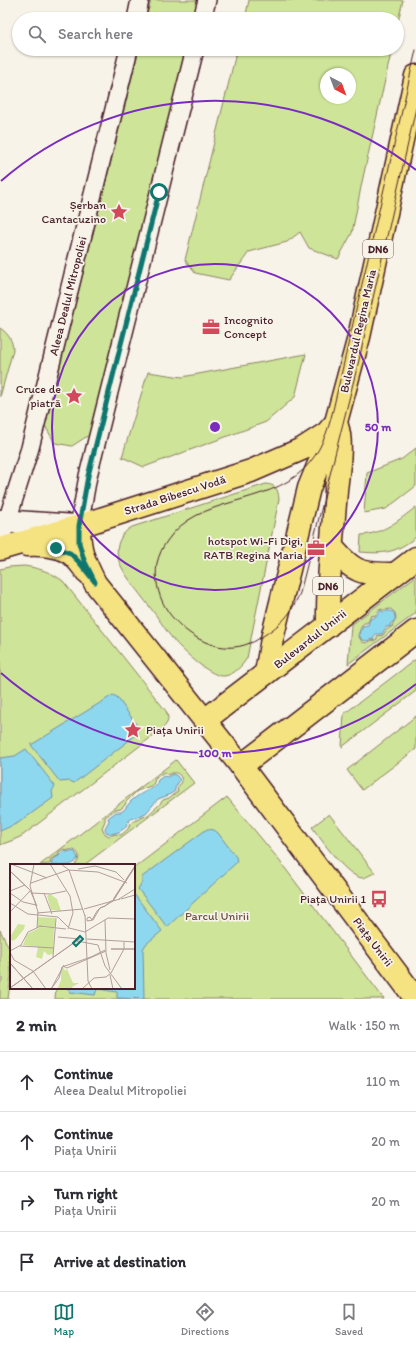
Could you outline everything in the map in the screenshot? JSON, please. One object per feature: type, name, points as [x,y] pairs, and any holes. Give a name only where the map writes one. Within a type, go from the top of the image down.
[{"type":"main road","name":"Bulevardul Regina Maria","points":[[266,673],[309,488],[336,422],[358,337],[410,126],[416,76]]},
{"type":"main road","name":"Strada Bibescu Vodă","points":[[79,526],[251,471],[309,446],[327,433],[336,422]]},
{"type":"main road","name":"DN6","points":[[328,626],[327,600],[340,433],[336,422]]},
{"type":"main road","points":[[4,536],[79,526]]},
{"type":"main road","name":"Piața Unirii","points":[[79,526],[79,543],[84,560],[95,582]]},
{"type":"main road","name":"Piața Unirii","points":[[4,536],[56,548],[70,553],[79,562],[205,720],[416,999]]},
{"type":"main road","name":"DN6","points":[[332,547],[349,566],[361,572],[396,574]]},
{"type":"main road","name":"Bulevardul Unirii","points":[[205,720],[416,558]]},
{"type":"main road","points":[[240,766],[416,631]]},
{"type":"street","points":[[137,12],[140,0]]},
{"type":"street","points":[[204,12],[207,0]]},
{"type":"street","name":"Aleea Dealul Mitropoliei","points":[[4,536],[30,448],[126,56]]},
{"type":"street","points":[[79,526],[88,476],[193,56]]},
{"type":"green space","points":[[151,0],[200,0],[197,12],[148,12]]},
{"type":"green space","points":[[249,0],[403,0],[400,12],[246,12]]},
{"type":"green space","points":[[137,56],[186,56],[89,435],[72,446],[55,443],[45,426]]},
{"type":"green space","points":[[235,56],[390,56],[352,233],[338,259],[309,248],[300,232],[287,242],[249,252],[229,280],[195,273],[185,260]]},
{"type":"green space","points":[[0,328],[10,338],[13,350],[0,397]]},
{"type":"green space","points":[[306,354],[295,397],[266,422],[144,467],[122,457],[148,372],[182,377]]},
{"type":"green space","points":[[416,448],[416,486],[386,509],[364,513],[367,473],[402,459]]},
{"type":"green space","points":[[266,484],[272,485],[276,488],[279,499],[247,658],[234,672],[224,676],[219,675],[207,670],[195,661],[170,636],[124,572],[118,558],[118,544],[122,536],[132,527]]},
{"type":"green space","points":[[416,507],[416,537],[402,546],[390,551],[377,553],[360,552],[361,535],[376,532],[390,526]]},
{"type":"green space","points":[[24,566],[45,571],[63,581],[166,711],[168,720],[161,730],[22,836],[0,845],[0,569]]},
{"type":"green space","points":[[416,576],[416,613],[348,664],[351,625]],"holes":[[[381,609],[391,609],[395,613],[396,618],[392,625],[393,626],[387,629],[383,635],[377,636],[377,639],[374,641],[372,640],[367,643],[362,642],[358,635],[361,626],[364,623],[367,623],[371,616],[376,615]]]},
{"type":"green space","points":[[416,659],[416,691],[342,747],[344,714]]},
{"type":"green space","points":[[416,716],[416,749],[362,790],[347,770]]},
{"type":"green space","points":[[176,760],[194,783],[85,864],[76,864],[79,856],[76,851],[72,850],[66,851],[64,849],[59,852],[59,855],[51,859],[50,864],[41,864]],"holes":[[[164,772],[168,775],[176,773],[182,779],[182,782],[177,788],[178,791],[169,798],[163,800],[148,815],[132,822],[128,829],[121,835],[116,834],[109,836],[104,833],[102,828],[105,817],[115,810],[121,809],[137,791],[153,785],[155,779]]]},
{"type":"green space","name":"Parcul Unirii","points":[[227,797],[275,855],[384,999],[55,999],[56,989],[135,989],[135,867]]},
{"type":"green space","points":[[329,814],[375,873],[363,878],[357,876],[350,872],[335,857],[312,827]]},
{"type":"green space","points":[[0,930],[9,948],[10,983],[8,999],[0,999],[0,984],[2,980],[0,964]]},
{"type":"water","points":[[381,610],[383,612],[391,611],[394,613],[395,620],[390,624],[391,626],[386,627],[382,634],[376,634],[373,640],[362,640],[359,635],[360,630],[363,628],[362,626],[368,625],[370,619],[377,616]]},
{"type":"water","points":[[113,695],[117,697],[136,724],[138,728],[136,735],[74,783],[70,781],[60,782],[31,745]]},
{"type":"water","points":[[26,749],[55,786],[52,791],[53,798],[18,823],[0,831],[0,758],[15,756]]},
{"type":"water","points":[[173,774],[180,780],[175,788],[175,791],[158,799],[146,813],[131,819],[127,823],[126,827],[119,832],[111,834],[106,832],[105,828],[109,821],[108,818],[116,812],[121,812],[124,810],[131,801],[139,795],[156,786],[158,780],[164,776],[167,777]]},
{"type":"water","points":[[207,829],[214,830],[218,833],[236,857],[237,862],[167,927],[138,889],[142,882],[142,877]]},
{"type":"water","points":[[64,851],[75,852],[78,858],[72,864],[51,864],[53,859]]},
{"type":"water","points":[[135,895],[162,931],[146,944],[143,949],[144,999],[117,998],[117,992],[97,989],[135,989]]},
{"type":"water","points":[[69,989],[97,989],[95,995],[70,992]]},
{"type":"tram line","points":[[416,50],[333,410],[323,442],[310,463],[288,481],[270,490],[214,508],[196,516],[180,526],[167,541],[159,557],[156,578],[159,593],[165,607],[182,627],[199,639],[209,643],[229,647],[239,646],[255,641],[275,628],[284,619],[291,610],[300,593],[359,360],[416,108]]},
{"type":"place","name":"Șerban Cantacuzino","points":[[119,212]]},
{"type":"place","name":"Incognito Concept","points":[[211,327]]},
{"type":"place","name":"Cruce de piatră","points":[[74,396]]},
{"type":"place","name":"hotspot Wi-Fi Digi, RATB Regina Maria","points":[[316,548]]},
{"type":"place","name":"Piața Unirii","points":[[133,730]]},
{"type":"place","name":"Piața Unirii 1","points":[[379,899]]},
{"type":"route","points":[[56,548],[70,553],[95,582],[84,560],[79,543],[79,526],[88,476],[159,192]]}]
